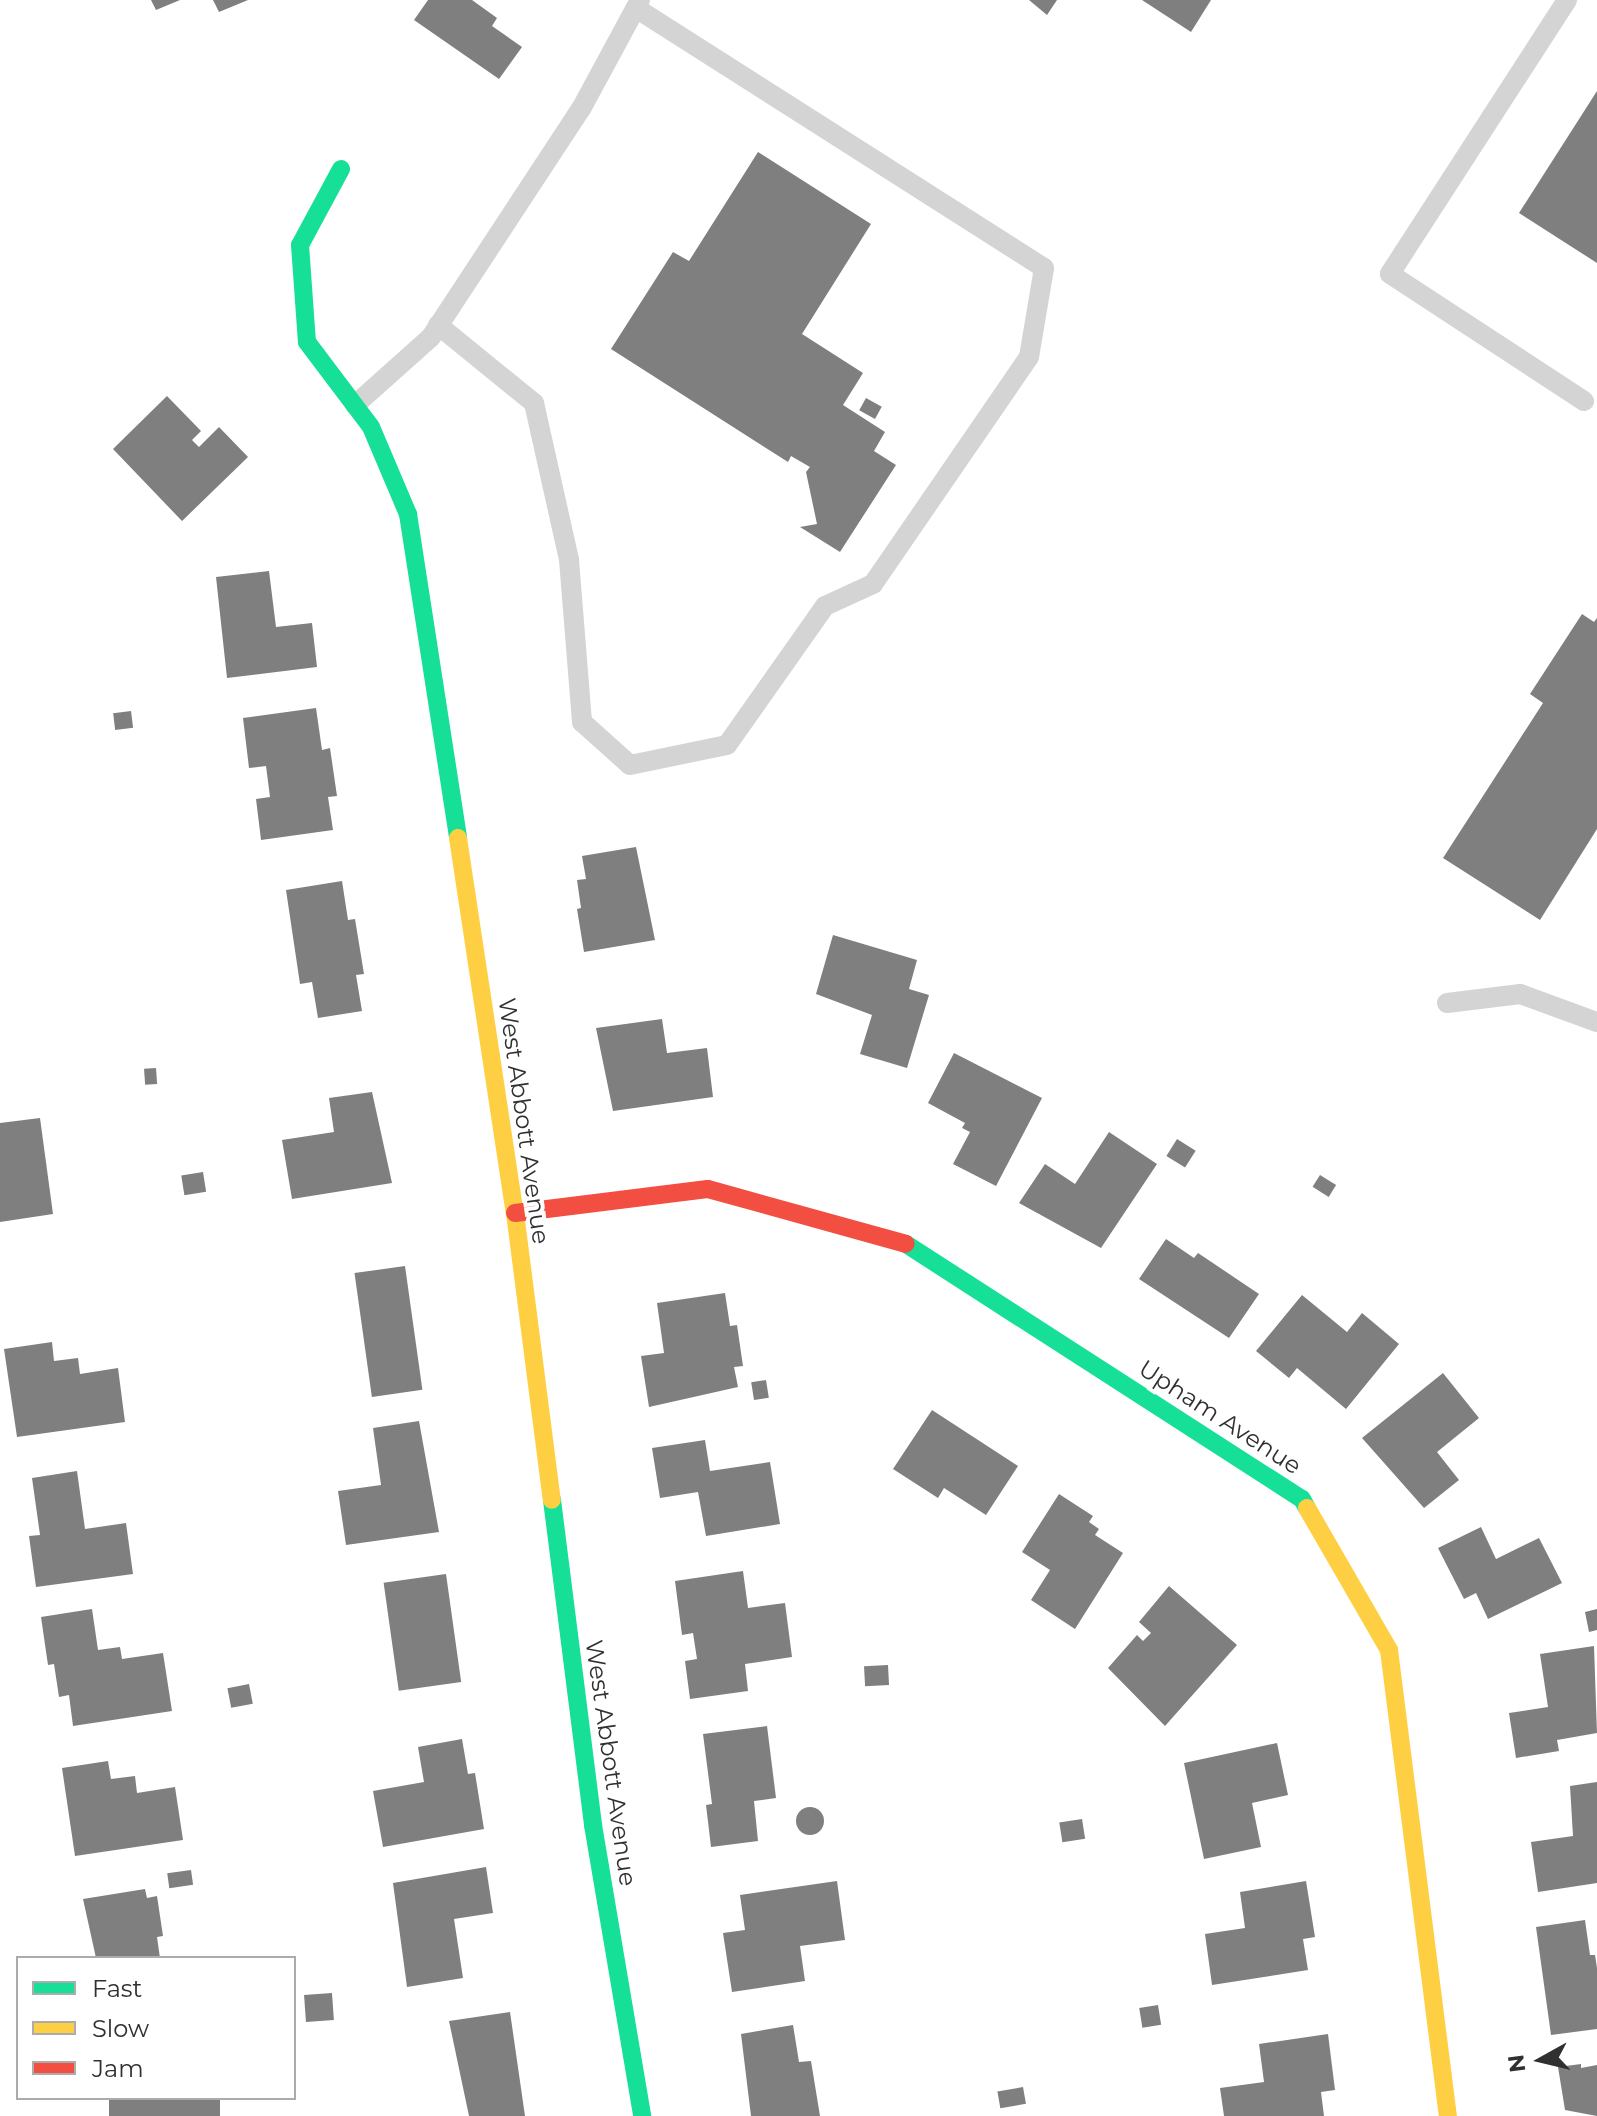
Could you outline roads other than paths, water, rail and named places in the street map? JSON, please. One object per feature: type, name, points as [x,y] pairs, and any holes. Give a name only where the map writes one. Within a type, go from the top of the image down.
[{"type":"street","name":"West Abbott Avenue","points":[[341,169],[300,245],[307,342],[371,427],[408,514],[515,1213],[593,1825],[642,2116]]},
{"type":"street","name":"Upham Avenue","points":[[515,1213],[708,1189],[915,1246],[1302,1499],[1389,1650],[1448,2116]]},
{"type":"lane","points":[[1567,0],[1390,274],[1584,401]]},
{"type":"lane","points":[[355,405],[438,325],[581,109],[638,4],[1044,268],[1029,357],[873,584],[825,606],[727,745],[630,765],[582,722],[569,560],[534,403],[438,325]]},
{"type":"lane","points":[[1447,1003],[1520,994],[1597,1022]]}]
